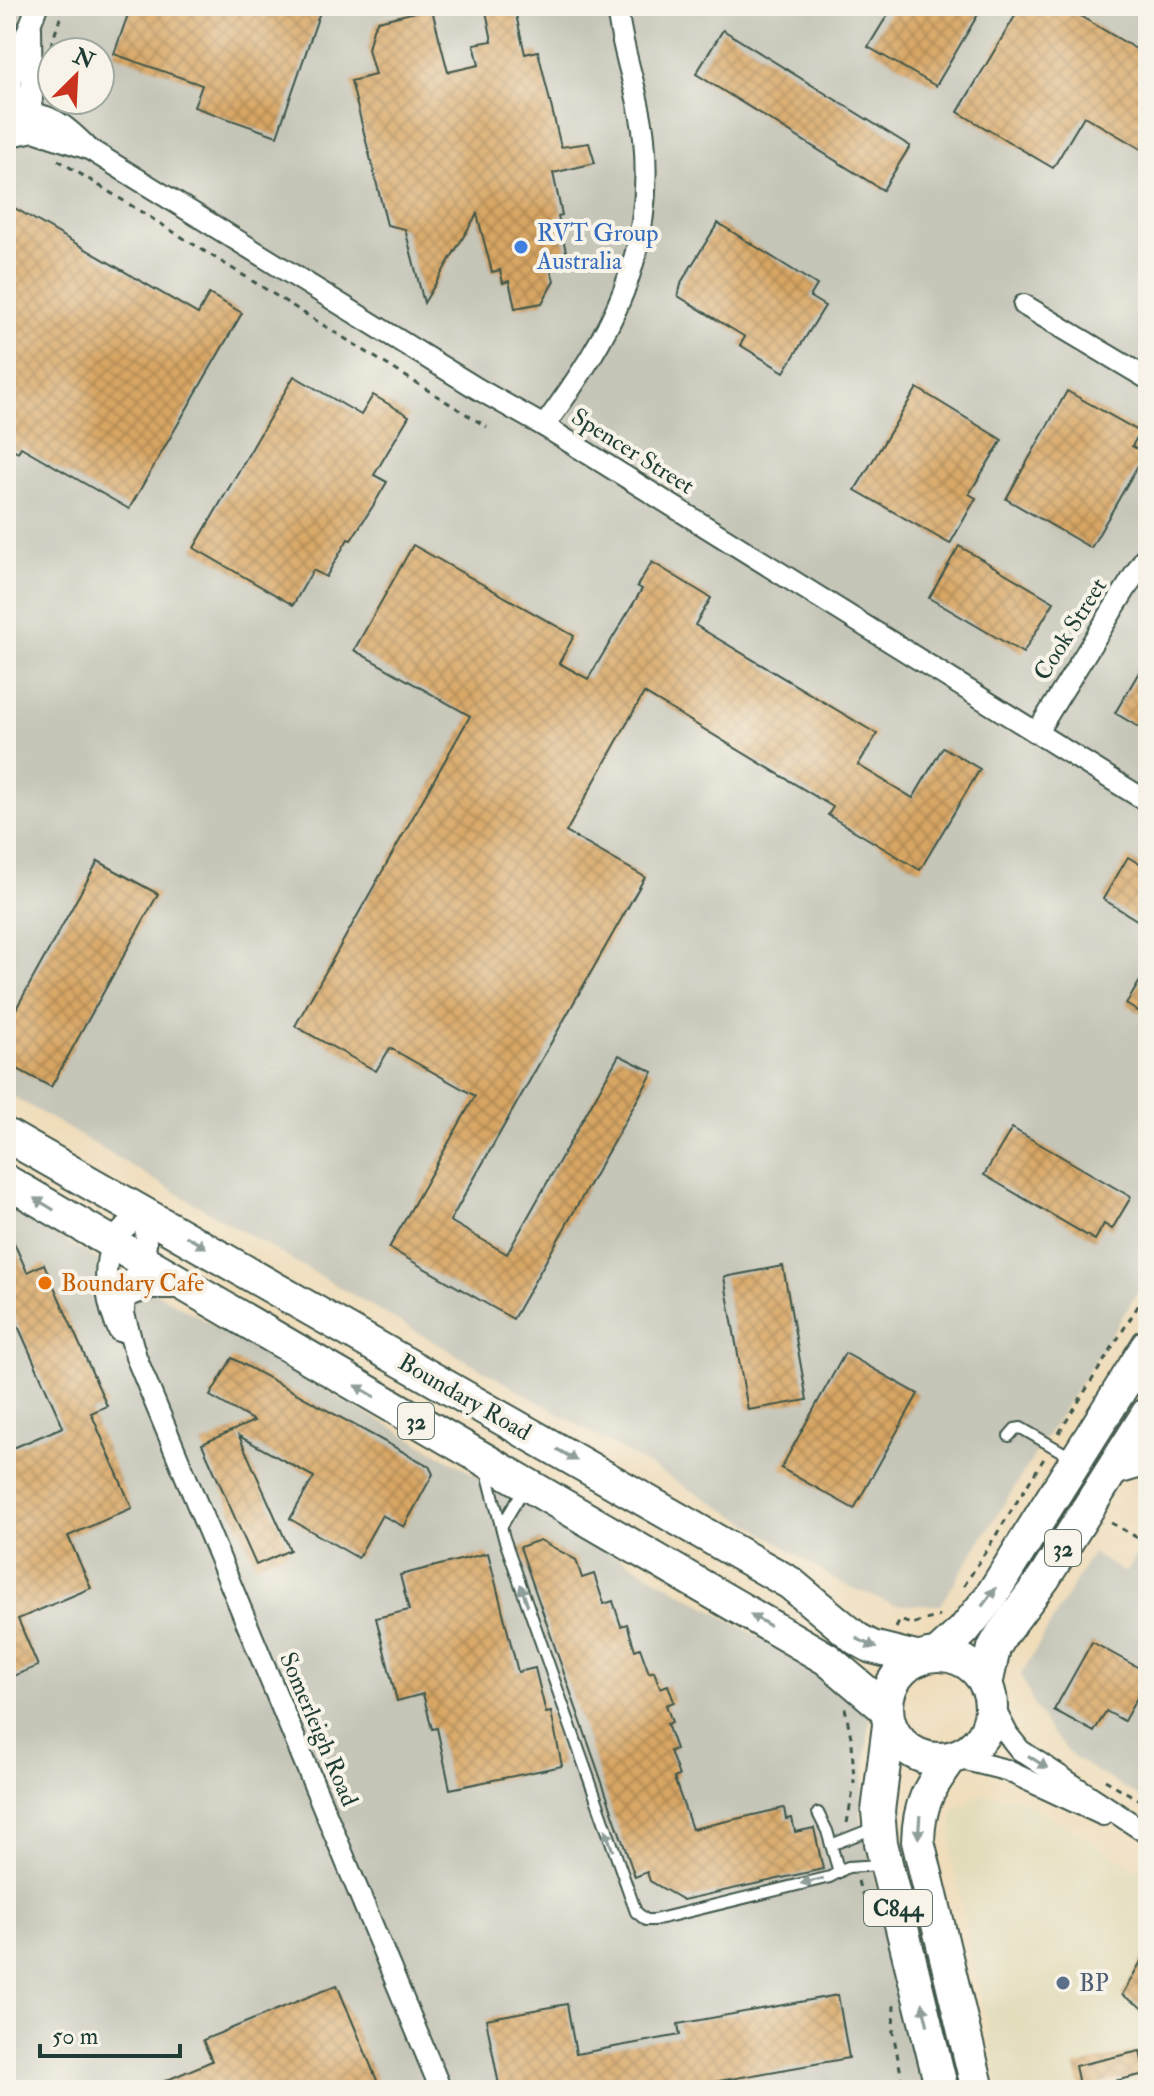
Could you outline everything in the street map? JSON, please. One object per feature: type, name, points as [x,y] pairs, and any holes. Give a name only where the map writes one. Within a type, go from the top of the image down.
[{"type":"main road","name":"Boundary Road","points":[[6,1135],[790,1583],[857,1639],[872,1647],[928,1657]]},
{"type":"main road","name":"Boundary Road","points":[[6,1181],[108,1259],[143,1262],[827,1659],[888,1717]]},
{"type":"main road","points":[[108,1259],[150,1282],[178,1282]]},
{"type":"main road","name":"32","points":[[1148,1345],[991,1596],[964,1630],[928,1657],[906,1666],[895,1678],[888,1693],[888,1717],[899,1741],[914,1753],[932,1759],[952,1758],[967,1753],[982,1736],[989,1720],[988,1693],[994,1648],[1044,1578],[1148,1413]]},
{"type":"main road","name":"32","points":[[928,1657],[963,1661],[976,1671],[988,1693]]},
{"type":"main road","name":"C844","points":[[888,1717],[879,1825],[886,1865],[942,2090]]},
{"type":"main road","name":"C844","points":[[952,1758],[928,1790],[921,1805],[918,1841],[978,2090]]},
{"type":"street","points":[[544,426],[596,349],[619,305],[634,267],[643,230],[646,188],[644,136],[617,6]]},
{"type":"street","points":[[15,123],[9,87],[11,69],[34,15]]},
{"type":"street","name":"Spencer Street","points":[[15,123],[89,149],[478,389],[544,426],[1148,802]]},
{"type":"street","points":[[1024,305],[1148,379]]},
{"type":"street","name":"Cook Street","points":[[1037,732],[1148,553]]},
{"type":"street","points":[[108,1259],[122,1230],[145,1213]]},
{"type":"street","points":[[143,1262],[145,1213]]},
{"type":"street","name":"Somerleigh Road","points":[[108,1259],[108,1300],[114,1321],[148,1388],[441,2090]]},
{"type":"street","points":[[1100,1491],[1148,1465]]},
{"type":"street","points":[[988,1693],[1008,1735],[1020,1750],[1141,1830]]},
{"type":"street","points":[[952,1758],[1006,1770],[1091,1811],[1141,1830]]},
{"type":"lane","points":[[1009,1436],[1015,1429],[1021,1428],[1076,1460]]},
{"type":"lane","points":[[483,1459],[501,1527],[636,1912],[646,1920],[654,1920],[830,1877],[860,1865],[886,1865]]},
{"type":"lane","points":[[501,1527],[519,1497],[533,1489]]},
{"type":"lane","points":[[818,1813],[839,1872]]},
{"type":"lane","points":[[831,1845],[879,1825]]},
{"type":"path","points":[[6,19],[10,6]]},
{"type":"path","points":[[54,36],[64,6]]},
{"type":"path","points":[[58,160],[487,427]]},
{"type":"path","points":[[1100,1491],[1114,1525],[1148,1541]]},
{"type":"path","points":[[1105,1780],[1148,1805]]},
{"type":"shaded area","points":[[6,6],[1148,6],[1148,1276],[940,1605],[894,1605],[840,1583],[750,1524],[6,1092]]},
{"type":"shaded area","points":[[6,1207],[871,1701],[861,1815],[924,2090],[6,2090]]},
{"type":"shaded area","points":[[1148,1537],[1148,1802],[1074,1758],[1052,1734],[1035,1708],[1021,1675],[1092,1553],[1125,1573]]},
{"type":"shaded area","name":"BP","points":[[980,1794],[1021,1799],[1148,1876],[1148,2090],[1000,2090],[951,1853],[953,1811]]},
{"type":"building","points":[[131,6],[322,6],[277,136],[194,107],[202,85],[116,55]]},
{"type":"building","points":[[420,6],[431,6],[448,72],[479,65],[474,44],[492,41],[485,6],[514,6],[525,54],[538,51],[561,147],[589,143],[595,163],[553,173],[567,256],[548,260],[554,281],[542,303],[515,308],[509,281],[503,283],[500,270],[492,272],[477,214],[424,303],[405,229],[387,225],[351,81],[375,75],[368,49],[378,21],[420,11]]},
{"type":"building","points":[[893,6],[983,6],[936,86],[868,47]]},
{"type":"building","points":[[1021,6],[1042,6],[1056,14],[1063,6],[1148,56],[1148,153],[1084,116],[1053,168],[958,112]]},
{"type":"building","points":[[723,30],[910,146],[883,190],[696,74]]},
{"type":"building","points":[[6,203],[198,314],[209,294],[242,313],[129,509],[21,447],[18,452],[6,445]]},
{"type":"building","points":[[718,223],[817,285],[810,297],[825,306],[784,372],[740,345],[745,337],[678,296],[682,281]]},
{"type":"building","points":[[294,376],[361,415],[373,395],[409,416],[374,475],[387,482],[373,506],[351,540],[348,539],[326,577],[313,570],[293,605],[194,548]]},
{"type":"building","points":[[917,388],[1002,440],[969,494],[976,498],[950,544],[855,490]]},
{"type":"building","points":[[1067,391],[1140,432],[1132,446],[1145,453],[1091,548],[1006,499]]},
{"type":"building","points":[[413,545],[574,636],[559,663],[588,679],[642,589],[637,586],[652,562],[711,598],[695,625],[877,734],[858,765],[913,798],[943,747],[980,769],[920,870],[828,815],[833,807],[644,693],[566,832],[645,877],[450,1221],[507,1254],[619,1055],[653,1072],[513,1319],[389,1248],[475,1096],[390,1048],[376,1071],[295,1026],[470,716],[354,650]]},
{"type":"building","points":[[959,546],[1054,602],[1023,653],[929,598]]},
{"type":"building","points":[[1148,657],[1148,718],[1142,729],[1115,713]]},
{"type":"building","points":[[1128,857],[1148,869],[1148,927],[1103,899]]},
{"type":"building","points":[[98,861],[158,894],[51,1087],[6,1063],[6,1027]]},
{"type":"building","points":[[1148,968],[1148,1018],[1126,1004]]},
{"type":"building","points":[[1012,1128],[1131,1197],[1112,1229],[1104,1224],[1095,1240],[984,1175]]},
{"type":"building","points":[[6,1225],[27,1272],[44,1264],[107,1406],[91,1413],[132,1508],[68,1536],[91,1588],[18,1619],[38,1666],[6,1679],[6,1451],[63,1427],[6,1299]]},
{"type":"building","points":[[783,1266],[807,1400],[748,1410],[724,1277]]},
{"type":"building","points":[[845,1353],[918,1394],[854,1509],[781,1468]]},
{"type":"building","points":[[232,1358],[429,1466],[433,1474],[404,1527],[382,1515],[358,1558],[290,1519],[314,1477],[239,1436],[290,1550],[256,1565],[202,1444],[254,1421],[210,1396]]},
{"type":"building","points":[[540,1540],[576,1560],[582,1578],[594,1574],[604,1604],[613,1601],[621,1626],[627,1624],[635,1650],[640,1648],[649,1673],[654,1671],[660,1688],[668,1685],[674,1702],[666,1705],[672,1722],[667,1724],[676,1749],[670,1751],[679,1776],[674,1778],[692,1829],[784,1808],[786,1819],[792,1818],[795,1832],[814,1828],[823,1869],[683,1900],[650,1881],[647,1872],[635,1877],[520,1547]]},
{"type":"building","points":[[488,1553],[518,1672],[535,1668],[546,1713],[551,1712],[562,1766],[450,1789],[437,1728],[432,1729],[423,1694],[397,1701],[376,1618],[409,1610],[400,1575]]},
{"type":"building","points":[[1092,1642],[1148,1673],[1124,1721],[1106,1711],[1094,1732],[1054,1710]]},
{"type":"building","points":[[1148,1949],[1148,2011],[1122,1995]]},
{"type":"building","points":[[337,1985],[381,2090],[144,2090],[212,2061],[203,2040]]},
{"type":"building","points":[[838,1995],[849,2058],[668,2090],[500,2090],[486,2019],[567,2004],[576,2054],[680,2035],[678,2024]]},
{"type":"building","points":[[1140,2051],[1145,2074],[1080,2089],[1075,2066]]},
{"type":"place","name":"RVT Group Australia","points":[[521,247]]},
{"type":"place","name":"Boundary Cafe","points":[[45,1283]]},
{"type":"place","name":"BP","points":[[1063,1983]]}]
